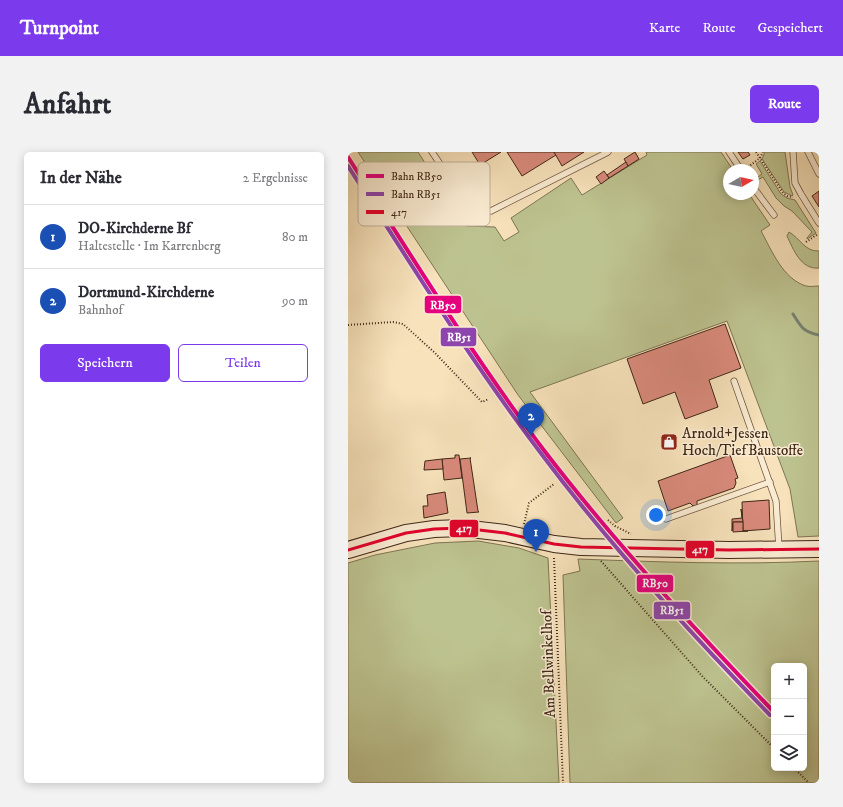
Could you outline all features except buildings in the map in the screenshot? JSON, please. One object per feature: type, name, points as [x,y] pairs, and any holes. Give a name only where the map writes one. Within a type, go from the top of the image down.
[{"type":"street","points":[[349,548],[406,533],[434,529],[462,528],[505,533],[554,544],[589,547],[779,550],[819,549]]},
{"type":"lane","points":[[432,152],[439,162]]},
{"type":"lane","points":[[490,211],[609,152]]},
{"type":"lane","points":[[729,152],[738,164]]},
{"type":"lane","points":[[793,152],[795,183],[800,194],[819,223]]},
{"type":"lane","points":[[808,152],[819,174]]},
{"type":"lane","points":[[759,196],[774,215]]},
{"type":"lane","points":[[734,381],[776,501],[779,550]]},
{"type":"lane","points":[[666,519],[770,482]]},
{"type":"path","points":[[756,152],[783,193],[787,196],[794,197]]},
{"type":"path","points":[[751,164],[760,158],[763,152]]},
{"type":"path","points":[[806,242],[818,234]]},
{"type":"path","points":[[348,325],[393,322],[403,324],[434,352],[482,402],[489,399]]},
{"type":"path","points":[[522,537],[529,503],[554,484]]},
{"type":"path","points":[[608,520],[614,526],[634,537]]},
{"type":"path","name":"Am Bellwinkelhof","points":[[554,544],[563,783]]},
{"type":"path","points":[[589,547],[704,677],[771,745]]},
{"type":"path","points":[[797,771],[809,783]]},
{"type":"green space","points":[[358,152],[418,152],[424,162],[365,162]]},
{"type":"green space","points":[[646,152],[721,152],[729,164],[723,164],[723,200],[753,200],[770,225],[761,231],[774,255],[785,271],[798,282],[806,286],[819,286],[819,536],[798,537],[790,489],[727,321],[530,392],[623,518],[616,523],[518,395],[407,226],[495,227],[504,241],[519,232],[511,218],[571,178],[582,195],[647,155]]},
{"type":"green space","points":[[765,152],[785,152],[792,196],[784,192],[762,159]]},
{"type":"green space","points":[[760,161],[781,194],[787,198],[795,200],[816,233],[807,239],[812,232],[792,211],[776,198],[763,177],[759,179],[759,176],[762,174],[759,169],[759,164],[756,164]]},
{"type":"green space","points":[[789,232],[806,247],[814,251],[819,251],[819,268],[807,266],[798,258],[787,236]]},
{"type":"green space","points":[[478,541],[519,548],[548,558],[559,783],[348,783],[348,563],[375,555],[435,543]]},
{"type":"green space","points":[[578,559],[729,563],[819,561],[819,783],[570,783],[563,575],[580,571]]},
{"type":"waterway","points":[[793,314],[803,328],[809,332],[819,335]]},
{"type":"rail line","name":"RB50","points":[[348,157],[358,173]]},
{"type":"rail line","name":"RB51","points":[[348,166],[358,181]]},
{"type":"rail line","name":"RB51","points":[[387,226],[491,385],[569,490],[652,589],[710,653],[770,715]]},
{"type":"rail line","name":"RB50","points":[[392,226],[494,381],[546,453],[656,586],[771,709]]},
{"type":"transit line","name":"417","points":[[348,550],[406,533],[434,529],[462,528],[505,533],[554,544],[581,547],[729,550],[819,549]]},
{"type":"place","name":"Dortmund-Kirchderne","points":[[531,436]]},
{"type":"place","name":"Arnold+Jessen Hoch/TiefBaustoffe","points":[[669,442]]},
{"type":"place","name":"DO-Kirchderne Bf","points":[[536,552]]}]
